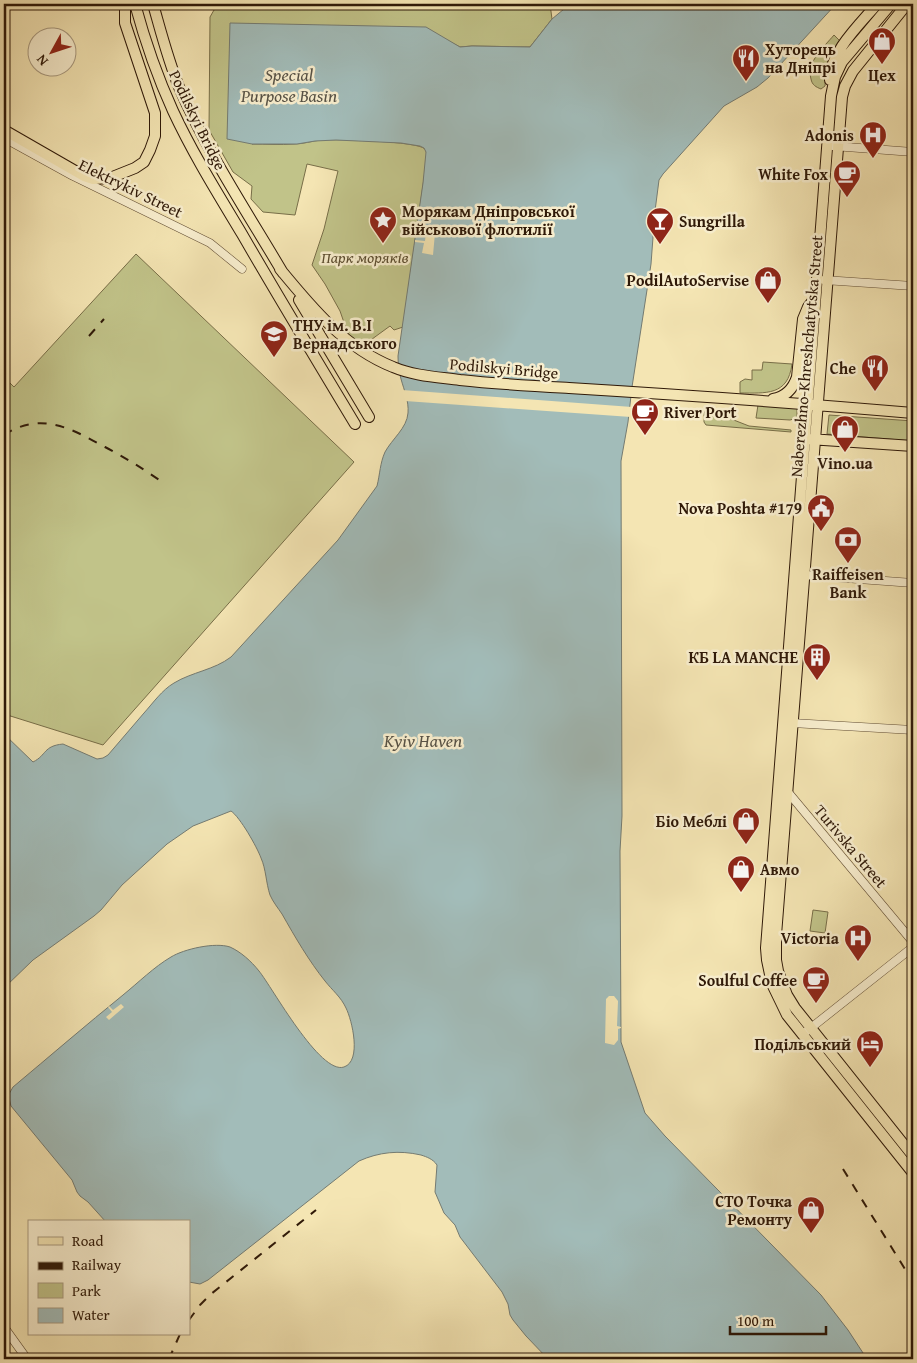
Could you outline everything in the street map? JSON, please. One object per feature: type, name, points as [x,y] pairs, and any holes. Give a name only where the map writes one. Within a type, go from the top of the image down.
[{"type":"main road","points":[[4,130],[84,176],[102,179],[115,177],[144,162],[155,136],[155,113],[125,23],[126,4]]},
{"type":"main road","name":"Podilskyi Bridge","points":[[135,4],[160,81],[174,113],[196,155],[272,286],[355,424]]},
{"type":"main road","name":"Podilskyi Bridge","points":[[153,4],[178,86],[198,128],[280,269],[370,417]]},
{"type":"main road","points":[[831,96],[830,76],[835,58],[840,48],[876,4]]},
{"type":"main road","name":"Naberezhno-Khreshchatytska Street","points":[[782,790],[792,723],[804,575],[816,298],[822,280],[826,146],[831,96],[835,77],[842,62],[891,4]]},
{"type":"main road","name":"Naberezhno-Khreshchatytska Street","points":[[812,404],[822,280],[844,86],[853,71],[907,4]]},
{"type":"main road","name":"Podilskyi Bridge","points":[[280,269],[308,303],[346,339],[379,361],[412,373],[431,377],[487,382],[812,404],[913,413]]},
{"type":"main road","points":[[764,401],[784,396],[792,389],[795,383],[803,319],[808,307],[816,298]]},
{"type":"main road","points":[[810,439],[913,446]]},
{"type":"main road","name":"Naberezhno-Khreshchatytska Street","points":[[782,790],[810,439]]},
{"type":"main road","points":[[782,790],[776,935],[776,960],[782,982],[807,1032],[913,1173]]},
{"type":"main road","points":[[807,1032],[913,1156]]},
{"type":"street","name":"Elektrykiv Street","points":[[4,138],[73,176],[210,243],[242,269]]},
{"type":"street","points":[[826,146],[913,152]]},
{"type":"street","points":[[822,280],[913,286]]},
{"type":"street","points":[[804,575],[913,583]]},
{"type":"street","points":[[792,723],[913,730]]},
{"type":"street","name":"Turivska Street","points":[[782,790],[913,942]]},
{"type":"street","points":[[807,1032],[913,947]]},
{"type":"street","points":[[4,1327],[27,1359]]},
{"type":"green space","name":"Парк моряків","points":[[222,4],[550,4],[552,19],[530,47],[460,47],[448,41],[252,144],[297,144],[321,140],[358,140],[408,144],[425,149],[427,154],[426,164],[403,327],[394,330],[390,326],[368,342],[354,340],[348,334],[340,311],[312,265],[324,229],[338,171],[307,164],[295,215],[263,212],[251,199],[252,186],[233,172],[209,130],[210,17],[214,10]]},
{"type":"green space","points":[[834,35],[840,41],[828,62],[825,86],[821,89],[812,83],[811,67],[817,55]]},
{"type":"green space","points":[[136,254],[354,462],[103,745],[4,714],[4,377],[14,387]]},
{"type":"green space","points":[[763,362],[792,364],[786,382],[774,391],[740,393],[740,382],[745,379],[752,380],[752,370],[762,370]]},
{"type":"green space","points":[[758,405],[797,408],[797,418],[790,420],[756,418]]},
{"type":"green space","points":[[709,409],[749,426],[791,430],[791,432],[706,425],[704,413]]},
{"type":"green space","points":[[829,415],[913,421],[913,441],[827,434]]},
{"type":"green space","points":[[813,910],[828,912],[825,933],[810,931]]},
{"type":"water","name":"Kyiv Haven","points":[[570,4],[836,4],[768,78],[757,87],[724,106],[659,180],[651,264],[621,461],[621,1042],[645,1113],[665,1136],[821,1295],[867,1359],[548,1359],[513,1320],[502,1292],[460,1237],[455,1225],[444,1213],[435,1192],[437,1165],[428,1157],[413,1153],[389,1153],[359,1161],[208,1280],[200,1284],[190,1282],[190,1220],[104,1220],[80,1196],[72,1180],[11,1106],[9,1098],[13,1087],[159,965],[177,954],[191,949],[216,945],[230,947],[249,960],[259,971],[297,1028],[322,1058],[334,1066],[344,1067],[353,1057],[353,1030],[346,1008],[313,965],[270,895],[259,853],[235,814],[231,811],[193,826],[167,844],[122,885],[101,910],[33,960],[4,988],[4,734],[33,762],[48,749],[63,744],[97,759],[108,755],[158,697],[170,686],[181,679],[217,665],[231,657],[338,540],[377,486],[385,452],[402,429],[407,418],[408,404],[398,365],[398,356],[426,152],[420,146],[401,143],[336,140],[297,144],[252,144],[227,139],[230,23],[426,27],[460,47],[530,47],[552,19]]},
{"type":"pier","points":[[426,232],[435,233],[433,255],[422,253],[424,243],[415,242],[415,240],[425,241]]},
{"type":"pier","points":[[402,390],[632,407],[631,417],[405,401]]},
{"type":"pier","points":[[609,996],[614,996],[618,1001],[617,1026],[621,1027],[618,1029],[618,1040],[614,1045],[605,1043],[606,999]]},
{"type":"pier","points":[[121,1004],[124,1007],[109,1020],[106,1017],[112,1012],[108,1007],[113,1010]]},
{"type":"railway","points":[[89,336],[104,319]]},
{"type":"railway","points":[[4,435],[30,424],[43,423],[55,425],[80,434],[120,455],[165,484]]},
{"type":"railway","points":[[843,1169],[913,1282]]},
{"type":"railway","points":[[190,1319],[211,1294],[316,1210]]},
{"type":"railway","points":[[169,1359],[179,1336]]},
{"type":"railway","points":[[4,1351],[10,1359]]},
{"type":"place","name":"Цех","points":[[882,65]]},
{"type":"place","name":"Хуторець на Дніпрі","points":[[746,82]]},
{"type":"place","name":"Adonis","points":[[873,159]]},
{"type":"place","name":"White Fox","points":[[847,198]]},
{"type":"place","name":"Морякам Дніпровської військової флотилії","points":[[383,244]]},
{"type":"place","name":"Sungrilla","points":[[660,245]]},
{"type":"place","name":"PodilAutoServise","points":[[768,304]]},
{"type":"place","name":"ТНУ ім. В.І Вернадського","points":[[274,358]]},
{"type":"place","name":"Che","points":[[875,392]]},
{"type":"place","name":"River Port","points":[[645,436]]},
{"type":"place","name":"Vino.ua","points":[[845,453]]},
{"type":"place","name":"Nova Poshta #179","points":[[821,532]]},
{"type":"place","name":"Raiffeisen Bank","points":[[848,564]]},
{"type":"place","name":"КБ LA MANCHE","points":[[817,681]]},
{"type":"place","name":"Біо Меблі","points":[[746,845]]},
{"type":"place","name":"Авмо","points":[[741,893]]},
{"type":"place","name":"Victoria","points":[[858,962]]},
{"type":"place","name":"Soulful Coffee","points":[[816,1004]]},
{"type":"place","name":"Подільський","points":[[870,1068]]},
{"type":"place","name":"СТО Точка Ремонту","points":[[811,1234]]},
{"type":"water label","name":"Special Purpose Basin","points":[[289,84]]}]
